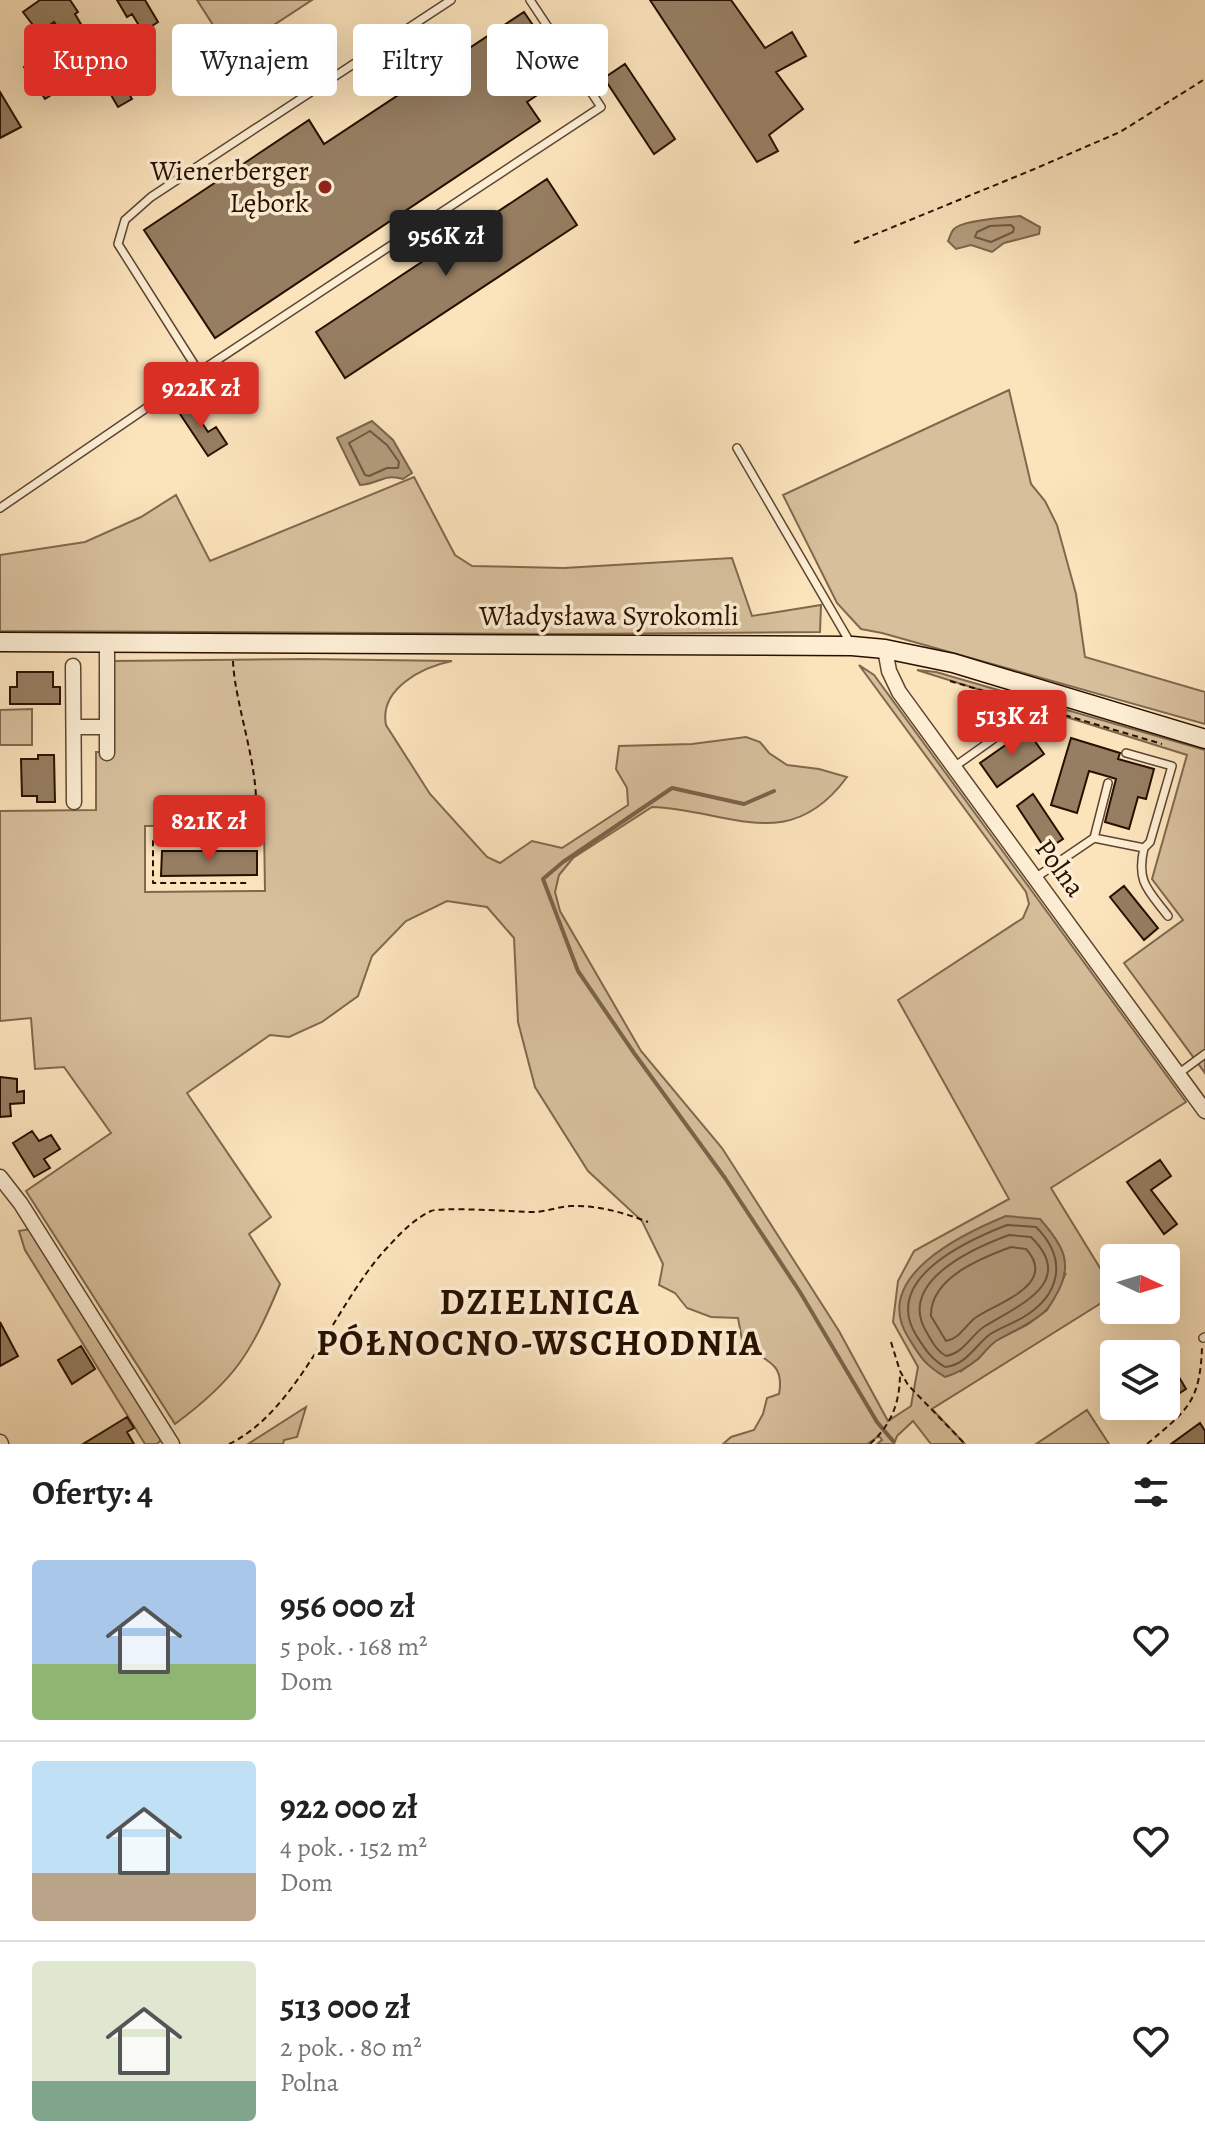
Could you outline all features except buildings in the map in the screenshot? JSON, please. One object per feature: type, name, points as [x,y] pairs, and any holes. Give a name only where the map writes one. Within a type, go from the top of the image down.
[{"type":"street","name":"Władysława Syrokomli","points":[[0,642],[852,646],[885,649],[953,663],[1205,739]]},
{"type":"street","points":[[107,644],[107,753]]},
{"type":"street","name":"Polna","points":[[885,649],[889,671],[899,692],[1205,1111]]},
{"type":"street","points":[[73,666],[74,802]]},
{"type":"street","points":[[74,727],[107,727]]},
{"type":"street","points":[[0,1177],[21,1204],[172,1444]]},
{"type":"lane","points":[[199,372],[118,244],[125,220],[151,197],[451,0]]},
{"type":"lane","points":[[0,508],[199,372],[601,107],[530,0]]},
{"type":"lane","points":[[737,448],[852,646]]},
{"type":"lane","points":[[954,767],[1023,718]]},
{"type":"lane","points":[[1126,753],[1172,766],[1150,842],[1144,848],[1140,864],[1144,885],[1168,916]]},
{"type":"lane","points":[[1035,878],[1094,838],[1108,783]]},
{"type":"lane","points":[[1094,838],[1144,848]]},
{"type":"lane","points":[[1178,1074],[1205,1054]]},
{"type":"path","points":[[854,243],[1120,132],[1205,79]]},
{"type":"path","points":[[232,643],[233,668],[245,725],[257,825],[250,840],[153,839],[153,883],[248,883]]},
{"type":"path","points":[[229,1444],[245,1436],[271,1413],[298,1378],[364,1273],[403,1230],[433,1209],[540,1213],[568,1206],[596,1207],[648,1222]]},
{"type":"path","points":[[1147,1444],[1183,1413],[1196,1396],[1204,1337]]},
{"type":"path","points":[[891,1342],[908,1385],[965,1444]]},
{"type":"path","points":[[870,1444],[888,1426],[895,1410],[900,1392],[900,1371]]},
{"type":"shaded area","points":[[197,0],[312,0],[275,24],[212,24]]},
{"type":"shaded area","points":[[1009,390],[1031,484],[1045,501],[1057,525],[1076,594],[1085,657],[1205,692],[1205,724],[861,629],[837,603],[783,495]]},
{"type":"shaded area","points":[[414,477],[455,555],[472,566],[564,568],[732,558],[752,616],[821,605],[820,632],[0,631],[0,555],[85,542],[141,517],[176,495],[210,561]]},
{"type":"shaded area","points":[[114,661],[452,661],[428,668],[405,682],[389,701],[386,725],[430,794],[487,857],[500,863],[532,841],[562,848],[628,805],[627,788],[616,769],[619,746],[692,744],[746,737],[760,742],[769,753],[787,765],[847,777],[825,801],[803,815],[780,822],[757,823],[652,807],[573,858],[559,875],[555,892],[560,911],[641,1051],[722,1148],[839,1331],[888,1421],[911,1406],[918,1367],[893,1322],[898,1281],[914,1251],[1009,1199],[898,1000],[1023,918],[1029,904],[1026,892],[859,665],[874,675],[1186,1102],[1051,1188],[1100,1268],[1100,1304],[932,1409],[965,1444],[931,1444],[913,1421],[897,1436],[894,1444],[877,1444],[882,1440],[879,1436],[867,1444],[723,1444],[731,1437],[754,1430],[767,1398],[779,1394],[776,1369],[743,1345],[738,1318],[711,1317],[687,1308],[675,1293],[659,1285],[663,1264],[642,1221],[588,1171],[535,1087],[518,1022],[514,938],[487,907],[447,901],[406,921],[372,956],[358,996],[322,1022],[289,1037],[270,1035],[187,1093],[271,1217],[249,1234],[280,1284],[260,1329],[240,1363],[213,1393],[175,1424],[26,1191],[111,1133],[64,1067],[35,1069],[31,1018],[0,1021],[0,811],[96,810],[96,752],[114,752]],"holes":[[[264,825],[265,891],[145,892],[145,826]],[[1066,1273],[1047,1310],[1027,1325],[993,1342],[978,1359],[960,1372]]]},
{"type":"shaded area","points":[[917,670],[936,672],[1205,750],[1205,1073],[1124,963],[1183,920],[1152,879],[1187,755]]},
{"type":"shaded area","points":[[32,709],[32,745],[0,745],[0,710]]},
{"type":"shaded area","points":[[30,1229],[161,1440],[157,1444],[145,1444],[25,1250],[19,1231]]},
{"type":"shaded area","points":[[306,1407],[297,1437],[284,1440],[283,1444],[248,1444]]},
{"type":"shaded area","points":[[1087,1410],[1109,1444],[1036,1444]]},
{"type":"water","points":[[1020,216],[1040,227],[1039,234],[1004,243],[992,252],[971,245],[956,249],[948,241],[958,226]]},
{"type":"water","points":[[372,421],[393,440],[412,473],[403,479],[391,477],[360,485],[337,438]]},
{"type":"water","points":[[1006,1216],[1040,1219],[1048,1228],[1064,1255],[1061,1285],[1049,1307],[1039,1317],[996,1341],[967,1367],[945,1377],[924,1360],[908,1337],[900,1315],[902,1295],[911,1277],[946,1246]]},
{"type":"waterway","points":[[774,791],[744,804],[672,788],[543,879],[578,971],[725,1178],[800,1292],[877,1422],[893,1441]]},
{"type":"place","name":"Wienerberger Lębork","points":[[325,187]]},
{"type":"district","name":"DZIELNICA PÓŁNOCNO-WSCHODNIA","points":[[540,1322]]}]
